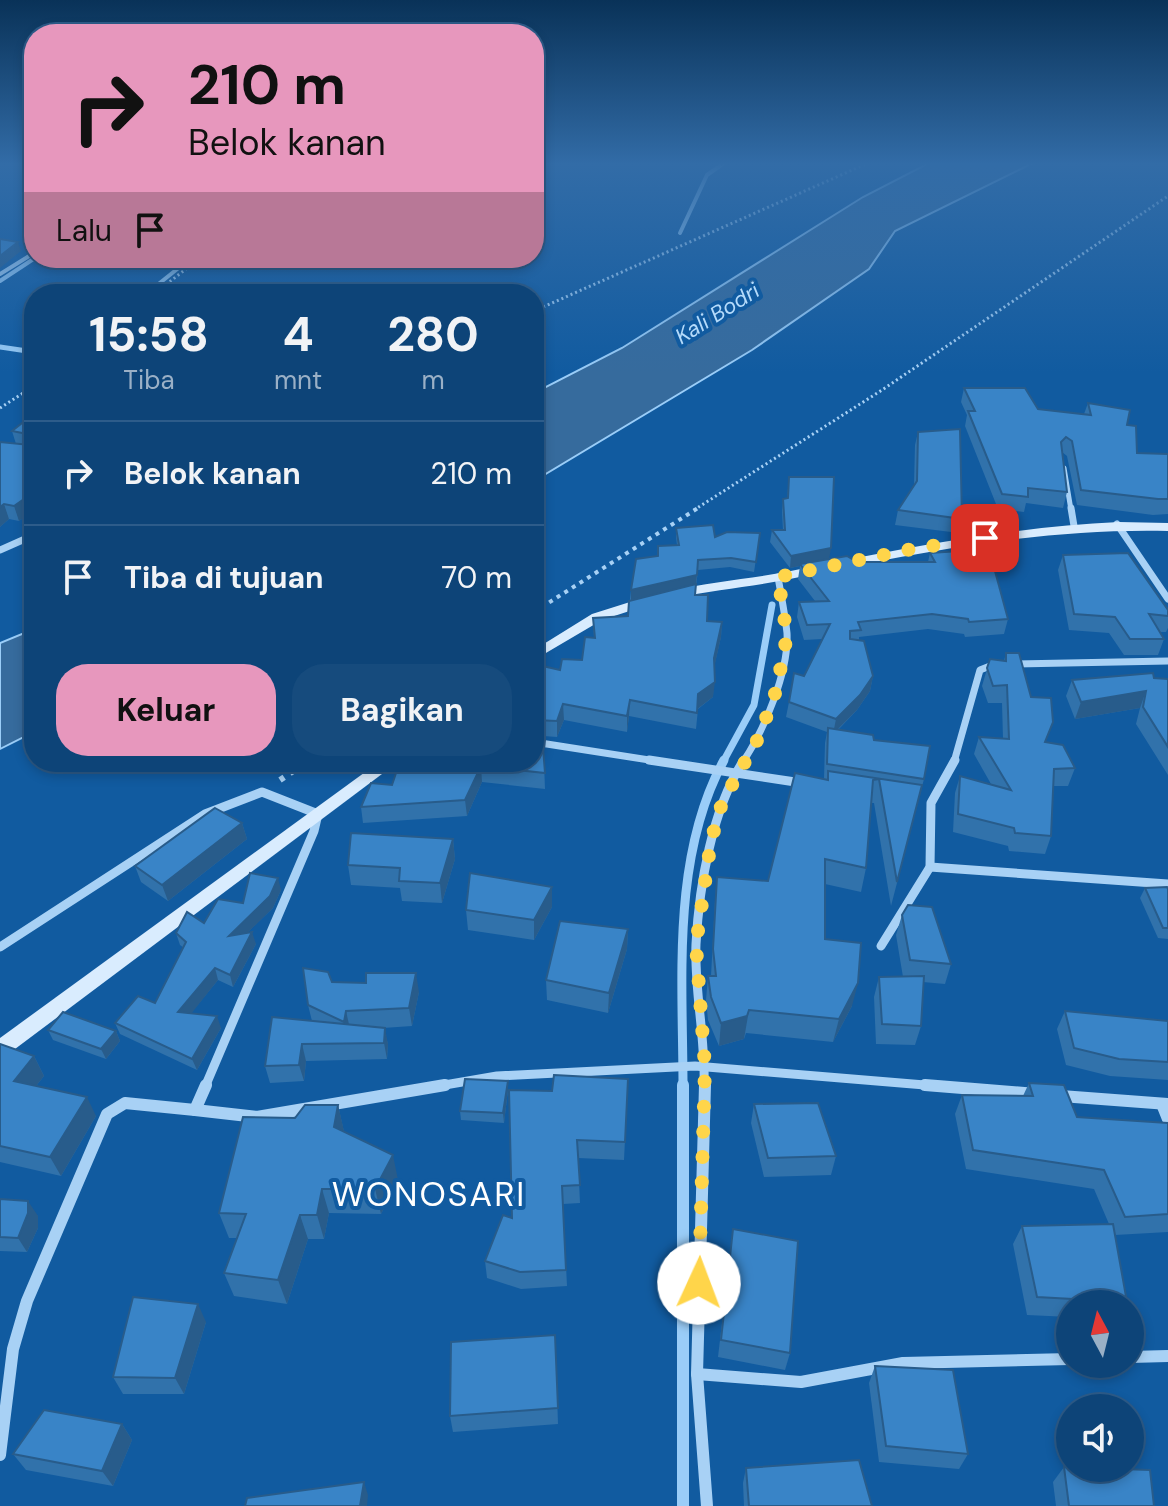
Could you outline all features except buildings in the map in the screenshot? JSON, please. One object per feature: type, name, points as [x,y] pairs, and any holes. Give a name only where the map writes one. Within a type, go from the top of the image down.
[{"type":"street","points":[[0,274],[24,259]]},
{"type":"street","points":[[1062,457],[1074,526]]},
{"type":"street","points":[[544,649],[568,632],[633,604],[912,549],[1074,526],[1121,530],[1168,527]]},
{"type":"street","points":[[1121,530],[1168,599]]},
{"type":"street","points":[[0,550],[24,539]]},
{"type":"street","points":[[707,1506],[697,1374],[700,1067],[696,945],[711,841],[722,803],[735,773],[759,737],[776,691],[787,636],[778,577]]},
{"type":"street","points":[[881,946],[930,867],[926,802],[960,751],[980,670],[990,664],[1168,661]]},
{"type":"street","points":[[544,743],[809,784]]},
{"type":"street","points":[[0,1049],[376,772]]},
{"type":"street","points":[[0,947],[205,814],[262,792],[318,814]]},
{"type":"street","points":[[195,1110],[309,849],[318,814]]},
{"type":"street","points":[[930,867],[1168,884]]},
{"type":"street","points":[[0,1455],[13,1349],[27,1301],[107,1114],[125,1103],[257,1117],[497,1076],[700,1067],[1165,1104],[1168,1119]]},
{"type":"street","points":[[1144,1357],[1168,1356]]},
{"type":"street","points":[[697,1374],[801,1382],[903,1363],[1056,1359]]},
{"type":"path","points":[[544,307],[709,233]]},
{"type":"path","points":[[544,606],[882,390],[1113,233]]},
{"type":"path","points":[[167,284],[187,268]]},
{"type":"path","points":[[0,408],[24,392]]},
{"type":"path","points":[[262,792],[292,772]]},
{"type":"water","name":"Kali Bodri","points":[[805,233],[893,233],[869,269],[752,350],[544,475],[544,388],[622,348]]},
{"type":"water","points":[[24,633],[24,737],[0,749],[0,643]]},
{"type":"waterway","points":[[0,281],[24,265]]},
{"type":"waterway","points":[[158,284],[178,268]]},
{"type":"waterway","points":[[0,347],[24,351]]},
{"type":"waterway","points":[[724,761],[754,705],[772,605]]},
{"type":"waterway","points":[[683,1087],[682,962],[688,878],[695,837],[707,797],[724,761]]},
{"type":"waterway","points":[[683,1087],[683,1506]]},
{"type":"district","name":"WONOSARI","points":[[429,1194]]},
{"type":"route","points":[[699,1283],[705,1067],[696,945],[711,841],[722,803],[735,773],[759,737],[776,691],[787,636],[778,577],[912,549],[985,538]]}]
